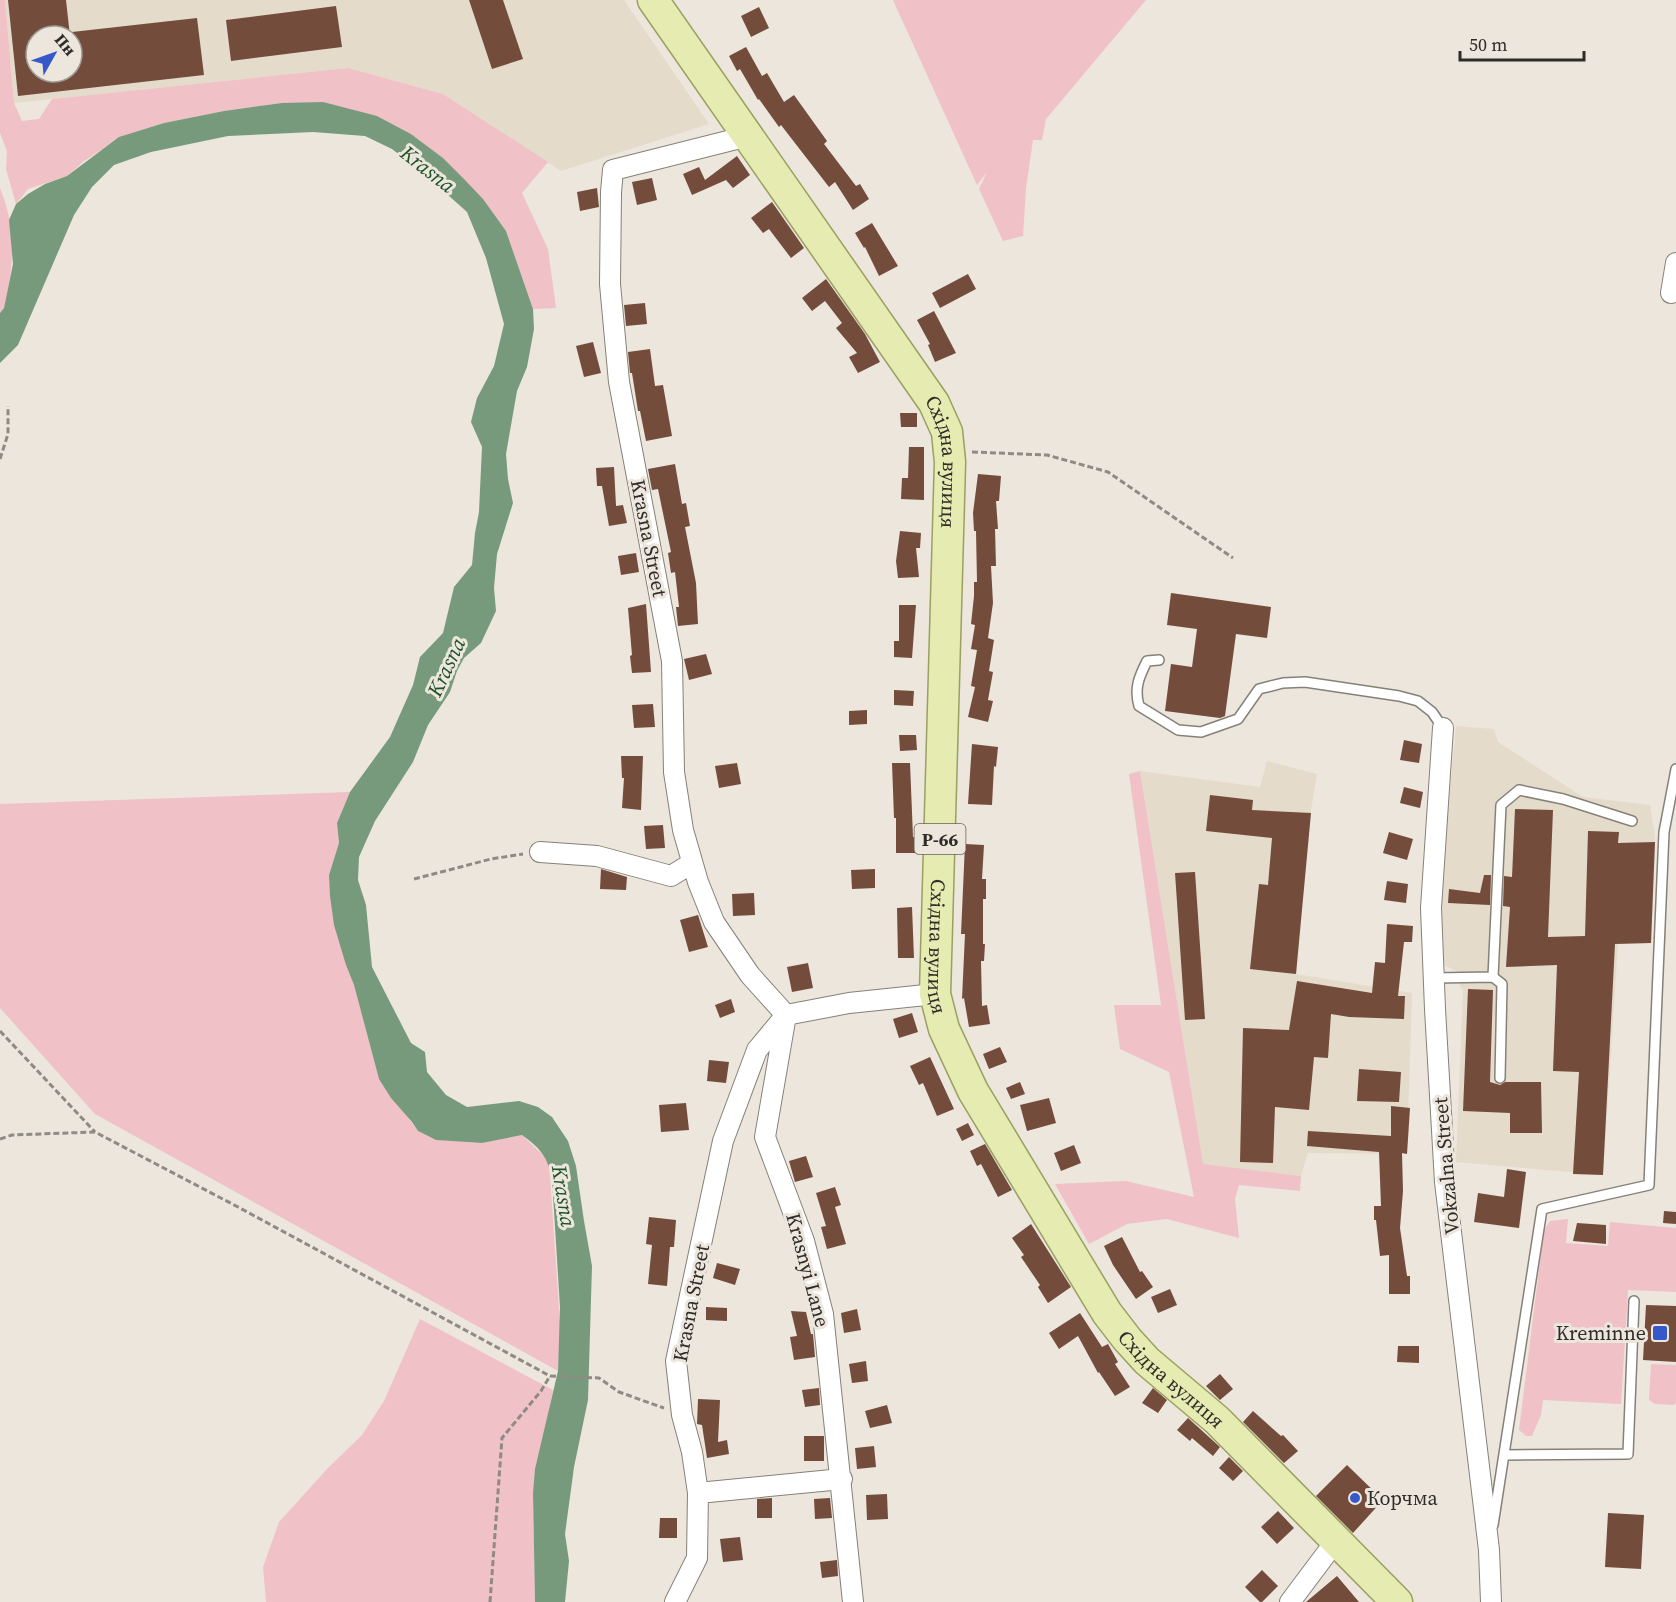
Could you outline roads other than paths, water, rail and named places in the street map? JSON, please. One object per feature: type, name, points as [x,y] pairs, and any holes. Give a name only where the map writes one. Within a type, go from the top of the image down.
[{"type":"main road","name":"Східна вулиця","points":[[653,0],[934,403],[946,432],[949,451],[935,994],[944,1029],[973,1090],[1107,1312],[1127,1339],[1172,1384],[1217,1420],[1335,1542],[1397,1602]]},
{"type":"street","name":"Krasna Street","points":[[675,1602],[696,1558],[698,1493],[692,1452],[682,1415],[676,1361],[723,1141],[757,1050],[786,1015],[750,975],[714,922],[683,831],[674,772],[672,661],[620,382],[610,284],[611,192],[613,170],[748,136]]},
{"type":"street","points":[[1673,298],[1676,263]]},
{"type":"street","name":"Vokzalna Street","points":[[1443,728],[1431,908],[1445,1182],[1489,1550],[1491,1602]]},
{"type":"street","points":[[540,852],[597,856],[671,876],[692,863]]},
{"type":"street","points":[[786,1015],[849,1003],[935,994]]},
{"type":"street","name":"Krasnyi Lane","points":[[786,1015],[765,1137],[804,1241],[824,1314],[853,1602]]},
{"type":"street","points":[[698,1493],[842,1479]]},
{"type":"street","points":[[1290,1602],[1335,1542]]},
{"type":"lane","points":[[1159,660],[1147,661],[1138,679],[1136,693],[1139,706],[1178,730],[1201,732],[1220,727],[1238,719],[1260,689],[1283,683],[1305,682],[1418,701],[1432,711],[1443,728]]},
{"type":"lane","points":[[1489,1550],[1542,1209],[1649,1185],[1664,832],[1676,769]]},
{"type":"lane","points":[[1493,977],[1501,805],[1519,790],[1563,800],[1632,821]]},
{"type":"lane","points":[[1434,978],[1493,977],[1502,984],[1500,1078]]},
{"type":"lane","points":[[1504,1455],[1628,1454],[1634,1301]]},
{"type":"water","name":"Krasna","points":[[323,102],[377,116],[411,134],[443,158],[483,199],[506,231],[533,309],[534,329],[527,367],[517,391],[506,454],[513,503],[497,554],[494,588],[496,611],[481,643],[464,658],[450,692],[428,725],[413,762],[375,821],[359,857],[358,880],[366,905],[372,967],[411,1043],[425,1052],[427,1072],[446,1095],[467,1107],[519,1101],[538,1107],[552,1117],[568,1141],[576,1166],[592,1266],[588,1400],[574,1467],[565,1534],[569,1561],[565,1602],[535,1602],[533,1493],[535,1469],[558,1371],[560,1307],[552,1179],[548,1165],[534,1144],[522,1135],[482,1143],[436,1140],[418,1131],[391,1098],[379,1079],[354,985],[334,925],[330,896],[329,875],[339,843],[337,823],[350,792],[390,737],[413,685],[420,657],[443,633],[454,587],[472,565],[479,512],[482,447],[471,422],[477,398],[494,366],[504,324],[486,258],[467,212],[392,149],[365,136],[313,132],[228,136],[151,152],[114,165],[92,187],[74,215],[18,345],[0,363],[0,313],[4,308],[13,264],[9,220],[16,204],[28,194],[45,184],[67,176],[119,137],[164,123],[224,111],[282,103]]},
{"type":"place","name":"Kreminne","points":[[1660,1333]]},
{"type":"place","name":"Корчма","points":[[1355,1498]]}]
